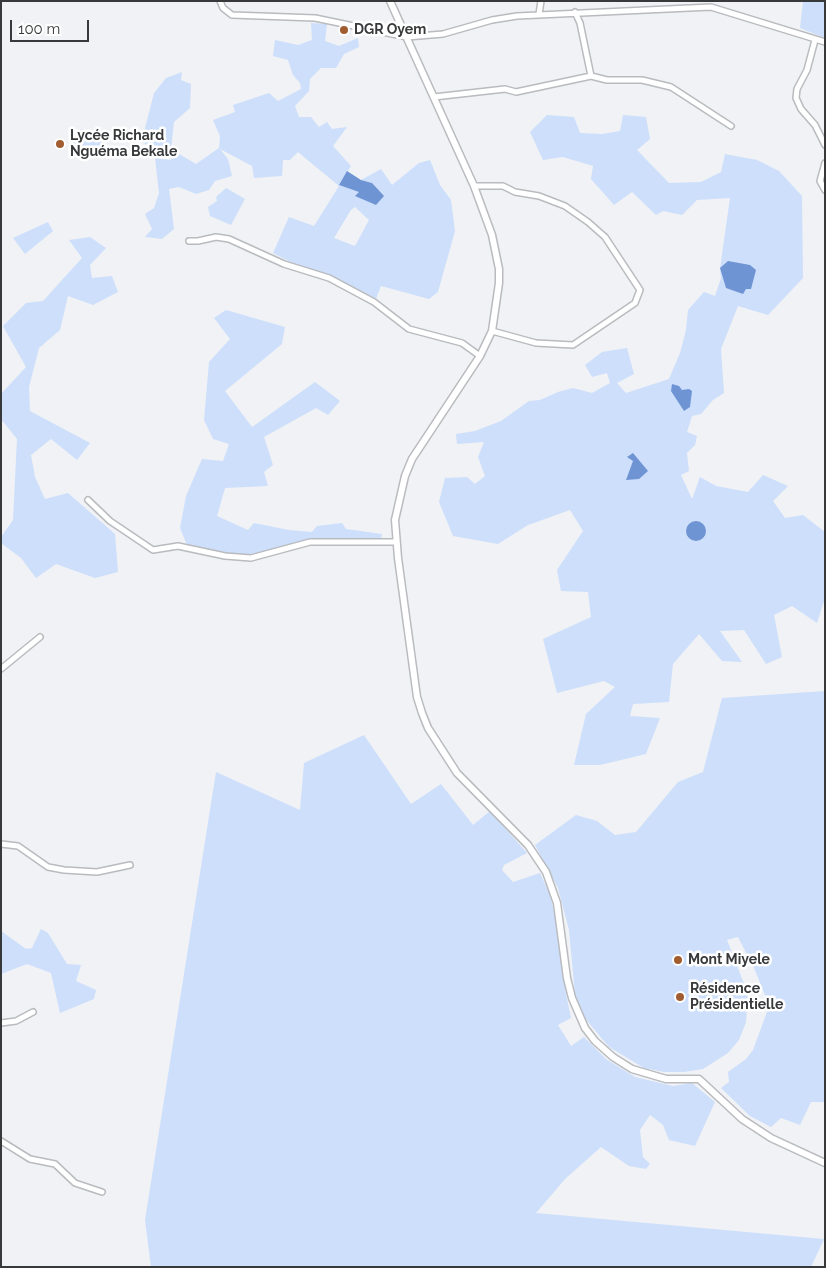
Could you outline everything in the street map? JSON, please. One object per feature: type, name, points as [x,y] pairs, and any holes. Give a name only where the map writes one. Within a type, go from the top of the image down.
[{"type":"street","points":[[220,1],[223,8],[232,15],[315,18],[407,37],[443,34],[492,20],[539,14],[711,7],[752,18],[825,42]]},
{"type":"street","points":[[390,1],[474,186],[492,235],[499,269],[499,284],[492,331],[480,356],[412,459],[405,476],[395,520],[396,542],[417,697],[425,721],[456,773],[528,844],[546,872],[560,920],[566,978],[585,1028],[607,1052],[632,1069],[666,1079],[699,1079],[742,1119],[778,1142],[825,1163]]},
{"type":"street","points":[[539,14],[541,1]]},
{"type":"street","points":[[575,12],[580,23],[591,76]]},
{"type":"street","points":[[815,40],[807,70],[797,89],[796,98],[801,108],[815,125],[825,145]]},
{"type":"street","points":[[434,97],[505,89],[516,92],[591,76],[607,80],[642,80],[671,87],[731,126]]},
{"type":"street","points":[[825,163],[820,180],[825,190]]},
{"type":"street","points":[[474,186],[503,186],[515,192],[539,196],[565,206],[605,237],[640,290],[635,303],[573,345],[536,343],[492,331]]},
{"type":"street","points":[[189,241],[216,237],[229,239],[284,264],[329,278],[374,302],[409,329],[462,343],[480,356]]},
{"type":"street","points":[[88,500],[110,521],[153,550],[178,546],[226,556],[251,558],[310,542],[396,542]]},
{"type":"street","points":[[1,669],[40,637]]},
{"type":"street","points":[[1,844],[18,846],[48,867],[64,870],[97,872],[130,865]]},
{"type":"street","points":[[1,1023],[16,1021],[33,1012]]},
{"type":"street","points":[[1,1141],[30,1159],[55,1164],[75,1184],[102,1192]]},
{"type":"shaded area","points":[[803,1],[825,1],[825,38],[800,28]]},
{"type":"shaded area","points":[[311,23],[327,24],[325,41],[339,46],[358,38],[359,47],[344,54],[336,68],[321,68],[310,79],[309,91],[295,106],[299,117],[311,117],[319,127],[327,122],[332,129],[347,127],[333,146],[351,166],[339,185],[360,192],[355,196],[372,183],[361,180],[381,169],[392,185],[419,163],[430,160],[440,185],[451,200],[455,231],[438,292],[429,299],[381,286],[376,299],[338,279],[296,265],[273,253],[289,217],[314,226],[339,186],[298,152],[290,160],[283,160],[282,176],[254,178],[252,166],[220,149],[228,159],[232,176],[215,181],[209,190],[196,194],[179,187],[169,189],[174,229],[162,239],[145,237],[152,229],[145,214],[154,208],[159,193],[155,158],[171,160],[170,149],[145,144],[142,140],[154,93],[166,78],[182,72],[181,80],[191,84],[190,108],[174,122],[171,149],[196,164],[219,148],[220,136],[213,120],[235,112],[233,105],[269,93],[278,101],[301,89],[300,83],[293,75],[288,60],[273,56],[275,40],[298,45],[312,40]],"holes":[[[355,207],[369,220],[355,246],[334,238],[351,210]]]},
{"type":"shaded area","points":[[547,115],[574,117],[580,133],[602,134],[620,131],[623,115],[646,117],[650,139],[637,150],[669,183],[701,182],[721,172],[725,154],[757,160],[779,171],[802,196],[803,278],[768,315],[738,306],[721,349],[724,393],[713,400],[701,414],[692,416],[687,432],[697,436],[695,445],[687,453],[689,471],[681,475],[692,499],[700,477],[716,486],[748,492],[763,475],[788,486],[773,501],[785,518],[803,515],[825,532],[825,598],[817,623],[792,606],[774,615],[782,657],[766,664],[744,630],[720,631],[742,662],[722,661],[699,634],[673,664],[669,702],[633,704],[630,716],[660,718],[646,754],[600,765],[574,765],[586,714],[615,687],[604,681],[557,693],[543,639],[591,617],[588,592],[561,591],[557,570],[583,531],[570,510],[528,525],[498,544],[453,536],[439,502],[445,478],[467,477],[475,484],[485,476],[478,457],[484,442],[457,444],[456,434],[475,431],[501,421],[529,401],[540,400],[573,388],[592,393],[610,383],[607,373],[592,377],[585,365],[602,352],[627,348],[634,374],[617,383],[626,393],[669,379],[680,353],[686,330],[688,310],[704,292],[715,296],[721,278],[720,268],[730,198],[697,200],[682,215],[663,211],[656,215],[632,192],[614,205],[591,179],[593,166],[563,157],[543,160],[530,132]]},
{"type":"shaded area","points":[[79,129],[102,134],[99,151],[85,146],[80,152],[71,148]]},
{"type":"shaded area","points":[[226,188],[245,199],[231,225],[210,216],[208,207],[217,201],[216,197]]},
{"type":"shaded area","points":[[48,222],[53,231],[25,254],[13,238]]},
{"type":"shaded area","points":[[90,237],[106,248],[90,265],[92,278],[112,276],[118,292],[93,305],[68,296],[60,330],[39,348],[29,387],[30,411],[90,443],[77,460],[51,439],[31,455],[35,477],[45,499],[68,493],[115,534],[118,572],[95,578],[56,564],[36,578],[21,558],[1,543],[1,537],[13,520],[17,439],[1,419],[1,394],[26,367],[3,326],[26,303],[43,301],[82,258],[69,240]]},
{"type":"shaded area","points":[[226,310],[285,327],[282,344],[225,391],[252,427],[315,382],[340,401],[328,415],[316,408],[264,437],[273,465],[264,472],[268,486],[225,488],[217,516],[248,530],[254,523],[289,530],[312,532],[317,526],[342,523],[346,529],[382,534],[381,539],[310,540],[251,555],[224,553],[187,545],[180,528],[186,496],[202,459],[223,461],[229,444],[213,439],[204,420],[209,362],[230,339],[214,318]]},
{"type":"shaded area","points":[[825,691],[825,1102],[811,1102],[800,1125],[781,1118],[771,1127],[750,1116],[721,1088],[729,1082],[728,1072],[746,1059],[753,1050],[767,1012],[765,995],[738,937],[727,940],[748,994],[746,1022],[739,1040],[728,1053],[703,1069],[684,1072],[664,1072],[644,1068],[609,1047],[583,1016],[575,994],[569,930],[558,888],[535,845],[576,815],[597,821],[615,835],[636,832],[678,782],[703,772],[722,698]]},
{"type":"shaded area","points":[[364,735],[411,804],[441,784],[473,825],[490,811],[527,853],[504,865],[502,870],[513,882],[540,873],[550,895],[558,927],[566,994],[571,1018],[558,1025],[571,1046],[584,1037],[606,1059],[635,1077],[673,1086],[692,1083],[715,1102],[695,1146],[669,1140],[663,1125],[650,1115],[640,1130],[643,1157],[650,1164],[646,1169],[629,1166],[601,1147],[565,1179],[536,1213],[824,1239],[811,1267],[151,1267],[145,1220],[216,772],[300,810],[304,763]]},
{"type":"shaded area","points":[[41,929],[48,933],[67,964],[81,965],[76,981],[96,990],[94,999],[60,1013],[51,973],[27,964],[1,974],[1,931],[26,949],[32,948]]},
{"type":"water","points":[[347,171],[361,180],[372,183],[384,196],[376,205],[355,196],[359,192],[339,185]]},
{"type":"water","points":[[728,261],[750,265],[756,270],[751,289],[746,289],[743,294],[726,288],[720,268]]},
{"type":"water","points":[[672,384],[679,386],[682,390],[689,389],[692,391],[690,407],[684,411],[671,391]]},
{"type":"water","points":[[633,453],[648,471],[639,479],[626,480],[633,461],[627,457]]},
{"type":"water","points":[[696,521],[703,524],[706,531],[703,538],[696,541],[689,538],[686,531],[689,524]]},
{"type":"place","name":"DGR Oyem","points":[[344,30]]},
{"type":"place","name":"Lycée Richard Nguéma Bekale","points":[[60,144]]},
{"type":"place","name":"Mont Miyele","points":[[678,960]]},
{"type":"place","name":"Résidence Présidentielle","points":[[680,997]]}]
